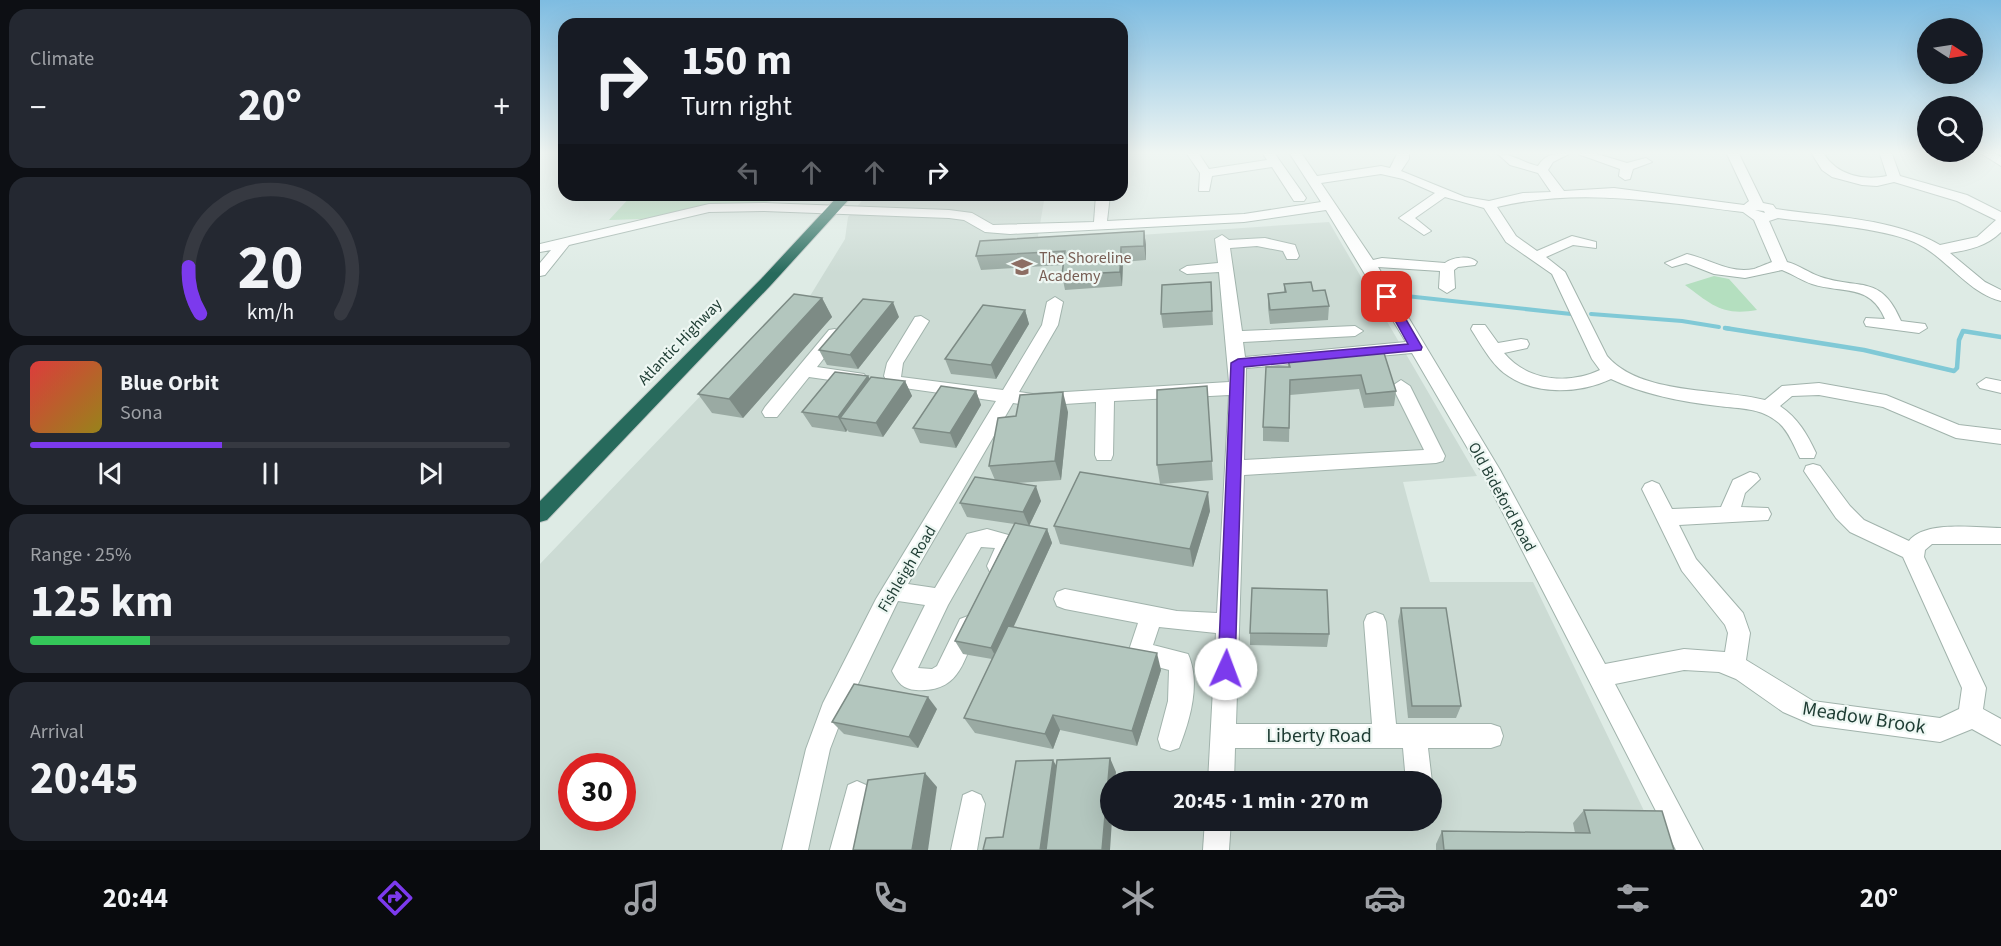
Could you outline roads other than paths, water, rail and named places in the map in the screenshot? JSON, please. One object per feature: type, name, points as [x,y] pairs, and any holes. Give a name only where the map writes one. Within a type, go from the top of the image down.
[{"type":"highway","name":"Atlantic Highway","points":[[540,514],[766,282],[840,201]]},
{"type":"street","points":[[1296,194],[1299,198]]},
{"type":"street","name":"Old Bideford Road","points":[[1322,194],[1369,265],[1493,475],[1597,677],[1679,825],[1689,850]]},
{"type":"street","points":[[1424,231],[1399,217],[1442,194]]},
{"type":"street","points":[[1445,194],[1473,203],[1489,205],[1523,197],[1553,194]]},
{"type":"street","points":[[1627,194],[1901,233],[1918,238],[1938,249],[1980,285],[2001,296]]},
{"type":"street","points":[[1751,194],[1781,265]]},
{"type":"street","points":[[1947,194],[1962,198],[2001,217]]},
{"type":"street","points":[[1103,201],[1105,226]]},
{"type":"street","points":[[1105,226],[1110,201]]},
{"type":"street","points":[[1489,205],[1511,239],[1558,272],[1600,359],[1611,372],[1632,381],[1668,390],[1768,407],[1786,419],[1798,434],[1810,462],[1857,526],[1913,552]]},
{"type":"street","points":[[540,248],[709,208],[754,206],[831,211],[914,211],[967,216],[990,229],[1010,230],[1244,218],[1329,206]]},
{"type":"street","points":[[1938,249],[1973,245],[1988,239],[2001,222]]},
{"type":"street","points":[[1537,256],[1568,235],[1591,245]]},
{"type":"street","points":[[1222,771],[1238,388],[1238,363],[1223,242],[1272,243],[1290,248],[1292,256]]},
{"type":"street","points":[[540,272],[563,244]]},
{"type":"street","points":[[1672,263],[1689,253],[1708,268],[1736,273],[1752,273],[1781,265],[1820,282],[1870,291],[1882,297],[1888,304],[1894,324]]},
{"type":"street","points":[[1369,265],[1395,262],[1447,269],[1454,263],[1470,262]]},
{"type":"street","points":[[1187,270],[1226,267]]},
{"type":"street","points":[[1447,269],[1448,288]]},
{"type":"street","name":"Fishleigh Road","points":[[795,850],[818,749],[832,711],[893,591],[1050,325],[1055,302]]},
{"type":"street","points":[[896,382],[892,376],[895,363],[921,321]]},
{"type":"street","points":[[1872,321],[1919,328]]},
{"type":"street","points":[[771,411],[844,324]]},
{"type":"street","points":[[1479,329],[1510,369],[1536,380],[1572,384],[1597,380],[1611,372]]},
{"type":"street","points":[[1235,337],[1354,331]]},
{"type":"street","points":[[1495,348],[1521,344]]},
{"type":"street","points":[[1238,363],[1416,347]]},
{"type":"street","points":[[805,371],[1033,400],[1238,388]]},
{"type":"street","points":[[1233,468],[1436,456],[1401,386]]},
{"type":"street","points":[[1768,407],[1788,390],[1819,389],[1886,401],[1956,431],[2001,437]]},
{"type":"street","points":[[1104,455],[1105,397]]},
{"type":"street","points":[[1729,515],[1735,491],[1741,482],[1750,478]]},
{"type":"street","points":[[1652,489],[1689,565],[1736,621],[1739,633],[1734,666]]},
{"type":"street","points":[[1665,517],[1761,514]]},
{"type":"street","points":[[2001,536],[1929,536],[1919,541],[1913,552],[1914,562],[1974,688],[1974,703],[1970,715],[2001,733]]},
{"type":"street","points":[[975,612],[945,674],[934,680],[909,678],[904,671],[940,598],[974,540],[987,537],[1005,542],[1005,550],[990,581]]},
{"type":"street","points":[[893,591],[940,598]]},
{"type":"street","points":[[1065,599],[1177,621],[1228,624]]},
{"type":"street","points":[[1152,616],[1139,653],[1180,662],[1182,675],[1182,699],[1170,739]]},
{"type":"street","points":[[1375,622],[1385,735]]},
{"type":"street","name":"Meadow Brook","points":[[1597,677],[1692,659],[1710,658],[1734,666],[1793,707],[1813,713],[1940,730],[1959,725],[1970,715]]},
{"type":"street","name":"Liberty Road","points":[[1224,736],[1491,736]]},
{"type":"street","points":[[1414,736],[1418,771]]},
{"type":"street","points":[[843,850],[857,794]]},
{"type":"street","points":[[964,850],[972,804]]},
{"type":"street","points":[[1216,850],[1217,831]]},
{"type":"waterway","points":[[1406,296],[1571,314]]},
{"type":"waterway","points":[[1591,314],[1682,321],[1719,327]]},
{"type":"waterway","points":[[1731,329],[1725,328],[1864,350],[1954,371],[1957,368],[1959,340],[1963,331],[2001,337]]},
{"type":"place","name":"The Shoreline Academy","points":[[1022,267]]}]
